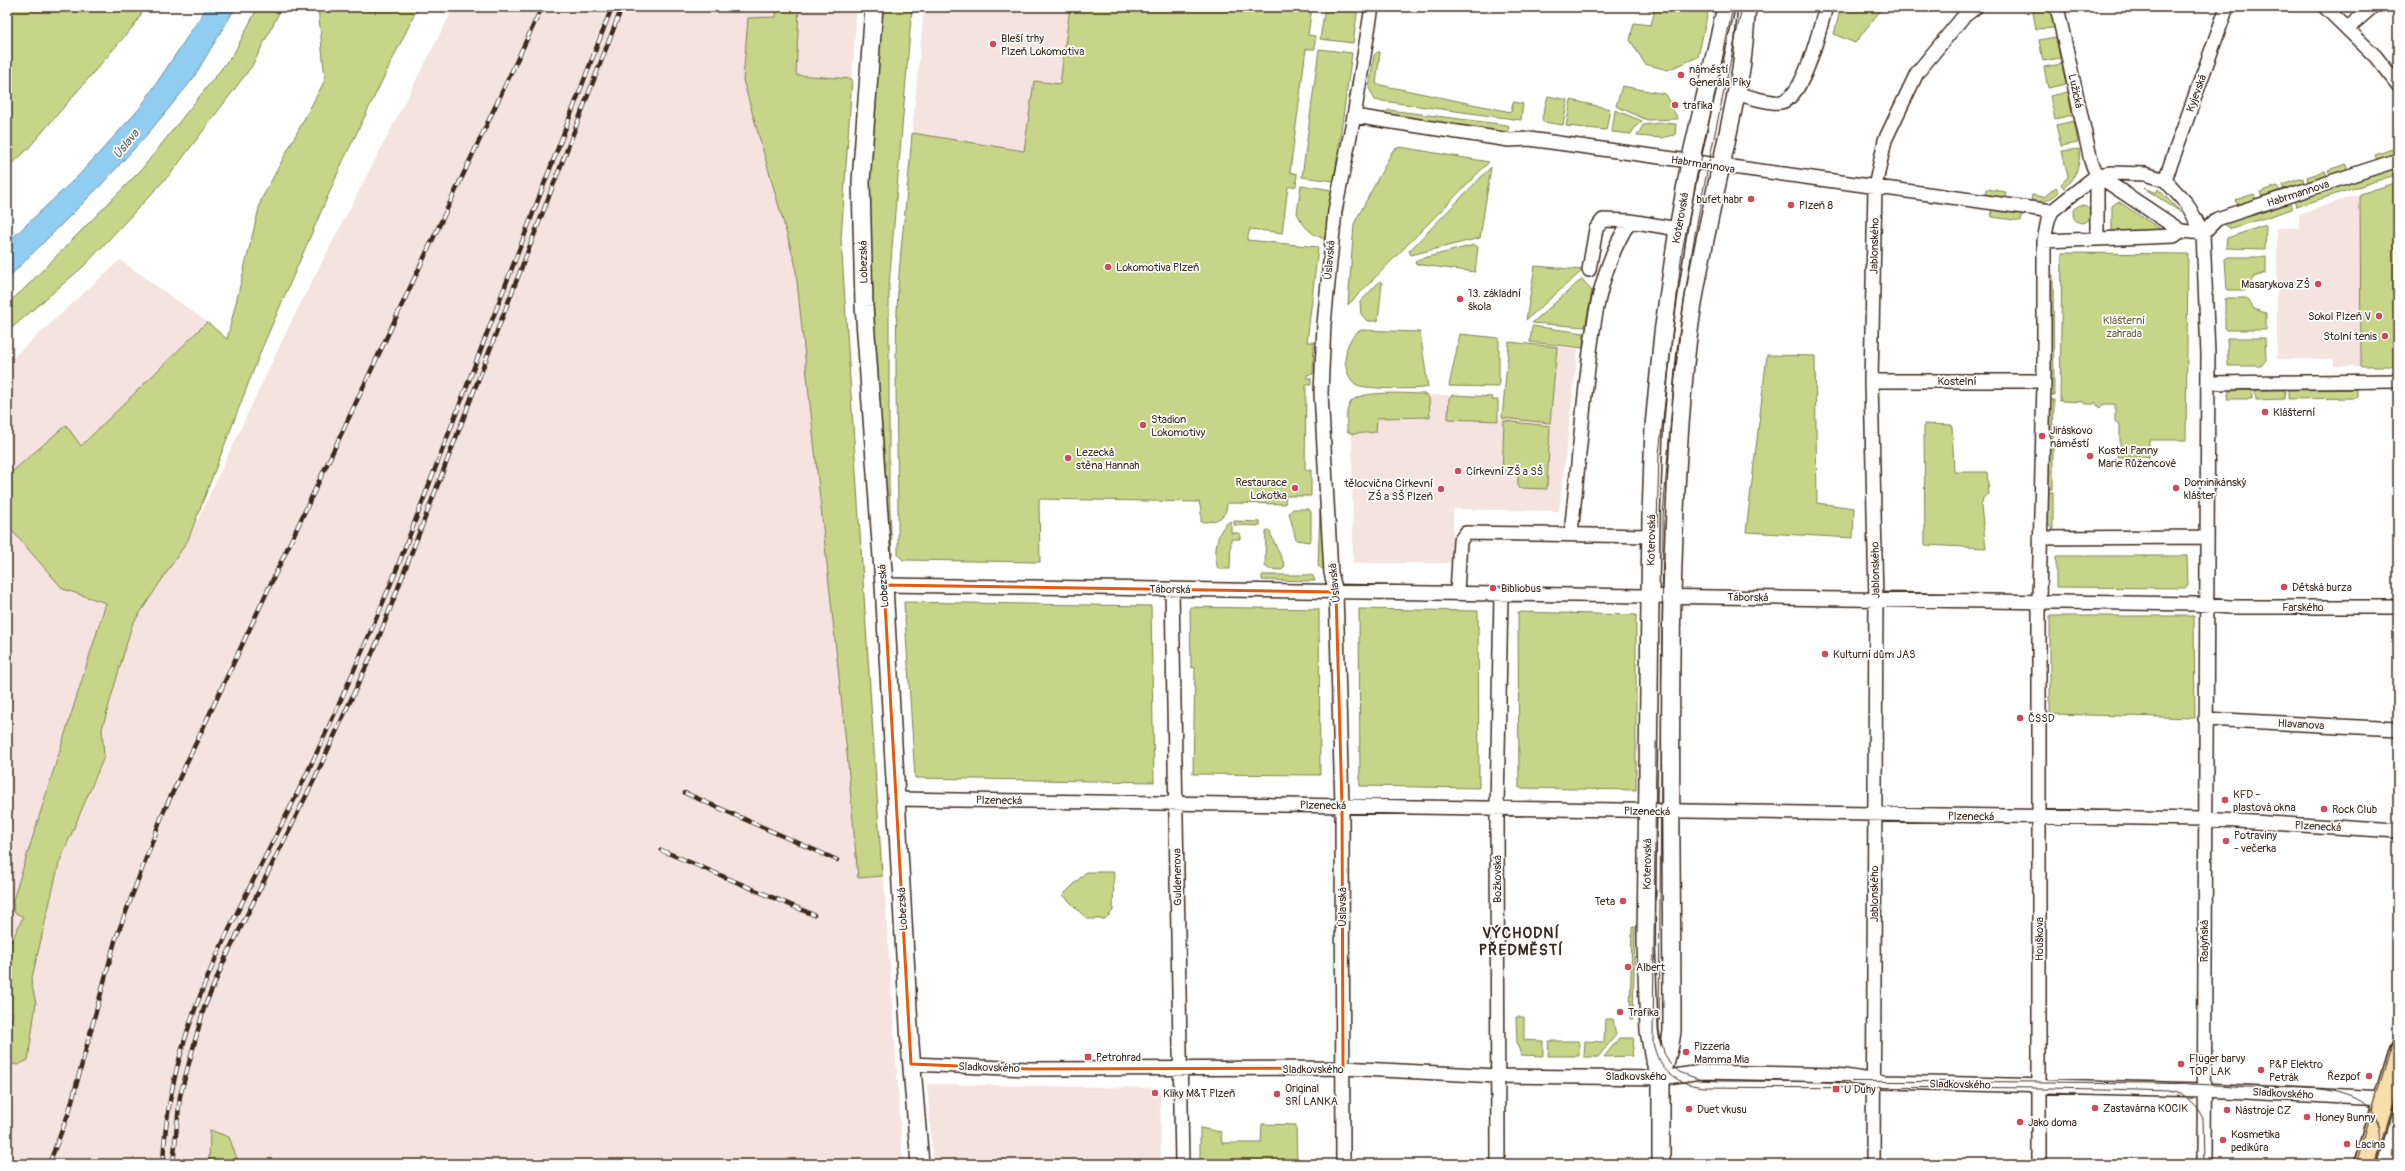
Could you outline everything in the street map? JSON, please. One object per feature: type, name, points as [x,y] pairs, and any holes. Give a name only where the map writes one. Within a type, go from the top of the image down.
[{"type":"main road","points":[[2365,1164],[2398,1055]]},
{"type":"street","name":"Lobezská","points":[[874,7],[861,181],[864,306],[884,585],[895,798],[920,1164]]},
{"type":"street","name":"Úslavská","points":[[1343,1164],[1342,806],[1336,592],[1331,573],[1321,393],[1330,245],[1354,116],[1372,7]]},
{"type":"street","name":"Koterovská","points":[[1661,1078],[1654,1059],[1649,1031],[1646,942],[1650,596],[1654,426],[1663,333],[1678,229],[1690,162],[1726,7]]},
{"type":"street","name":"Koterovská","points":[[1661,1164],[1661,1078],[1670,1045],[1672,1031],[1671,811],[1674,517],[1686,360],[1702,253],[1741,66],[1747,7]]},
{"type":"street","points":[[1736,93],[1780,103],[1790,98],[1800,86],[1826,7]]},
{"type":"street","name":"Jablonského","points":[[1873,1164],[1876,599],[1871,381],[1875,187],[1885,140],[1917,73],[1963,17],[1976,7]]},
{"type":"street","name":"Lužická","points":[[2057,7],[2091,161],[2097,175]]},
{"type":"street","name":"Kyjevská","points":[[2165,180],[2227,7]]},
{"type":"street","points":[[2325,7],[2376,57],[2398,85]]},
{"type":"street","points":[[2348,28],[2372,7]]},
{"type":"street","name":"Habrmannova","points":[[1354,116],[1509,140],[1529,139],[1719,167],[2052,211]]},
{"type":"street","name":"Habrmannova","points":[[2203,233],[2217,219],[2398,160]]},
{"type":"street","points":[[2205,719],[2208,605],[2208,383],[2207,313],[2203,233],[2187,204],[2165,180],[2145,174],[2112,173],[2097,175],[2052,211],[2044,241],[2044,381],[2039,601],[2208,605]]},
{"type":"street","points":[[2097,175],[2181,231],[2203,233]]},
{"type":"street","points":[[2097,175],[2097,238]]},
{"type":"street","points":[[1590,270],[1596,228],[1599,224],[1610,219],[1678,229]]},
{"type":"street","points":[[1571,534],[1592,332],[1606,273],[1619,238],[1630,221]]},
{"type":"street","points":[[2044,241],[2174,236],[2181,231]]},
{"type":"street","name":"Kostelní","points":[[1871,381],[2044,381]]},
{"type":"street","points":[[2208,383],[2398,381]]},
{"type":"street","points":[[1457,593],[1460,541],[1466,533],[1651,536]]},
{"type":"street","points":[[2040,538],[2207,537]]},
{"type":"street","name":"Táborská","points":[[884,585],[2039,601]]},
{"type":"street","name":"Guldenerova","points":[[1172,589],[1182,1164]]},
{"type":"street","name":"Božkovská","points":[[1498,1164],[1497,808],[1501,594]]},
{"type":"street","name":"Houškova","points":[[2039,601],[2039,1164]]},
{"type":"street","name":"Farského","points":[[2208,605],[2230,607],[2398,607]]},
{"type":"street","name":"Hlavanova","points":[[2205,719],[2398,729]]},
{"type":"street","name":"Radyňská","points":[[2204,1164],[2205,719]]},
{"type":"street","name":"Plzenecká","points":[[895,798],[2204,819],[2398,831]]},
{"type":"street","name":"Sladkovského","points":[[912,1064],[989,1068],[1343,1068],[1497,1076],[1661,1078],[1701,1072],[1837,1075],[1874,1081],[2204,1090],[2385,1099]]},
{"type":"highlighted area","points":[[884,585],[1336,592],[1342,806],[1343,1068],[1030,1069],[911,1064]]},
{"type":"shaded area","points":[[454,7],[857,7],[841,239],[903,1164],[7,1164],[7,1063],[18,1065],[36,1003],[31,982],[59,863],[104,757],[102,729],[132,625],[188,540],[291,322]]},
{"type":"shaded area","name":"Bleší trhy Plzeň Lokomotiva","points":[[924,7],[1070,7],[1060,85],[1024,151],[912,133]]},
{"type":"shaded area","name":"Masarykova ZŠ","points":[[2360,194],[2361,366],[2334,366],[2334,359],[2277,359],[2277,228],[2299,228],[2299,214]]},
{"type":"shaded area","points":[[120,260],[207,322],[81,446],[66,426],[7,476],[7,363]]},
{"type":"shaded area","name":"Církevní ZŠ a SŠ","points":[[1509,342],[1578,349],[1559,511],[1453,509],[1453,563],[1353,563],[1352,434],[1347,431],[1347,412],[1350,402],[1361,395],[1371,394],[1484,396],[1498,421],[1502,418]]},
{"type":"shaded area","points":[[7,525],[63,589],[106,603],[69,727],[44,828],[36,831],[13,900],[23,916],[7,951]]},
{"type":"shaded area","points":[[927,1084],[1157,1088],[1160,1091],[1161,1164],[933,1164]]},
{"type":"green space","points":[[7,7],[145,7],[136,23],[26,151],[7,169]]},
{"type":"green space","points":[[258,7],[282,7],[252,66],[172,172],[84,266],[7,332],[7,304],[23,290],[141,170],[234,53]]},
{"type":"green space","points":[[318,7],[418,7],[343,161],[262,348],[188,540],[132,625],[102,729],[104,757],[59,863],[31,982],[36,1003],[28,1060],[18,1065],[7,1063],[7,1032],[13,1013],[7,1011],[7,951],[23,917],[14,912],[13,900],[106,603],[63,589],[7,525],[7,476],[66,425],[81,446],[207,322],[227,339],[261,200],[325,80]]},
{"type":"green space","points":[[777,7],[799,7],[796,75],[852,79],[841,239],[882,876],[858,878],[847,753],[795,263],[743,80],[748,18],[776,17]]},
{"type":"green space","points":[[879,7],[912,7],[889,285],[889,486],[892,555],[885,541],[863,138]]},
{"type":"green space","name":"Lokomotiva Plzeň","points":[[1070,7],[1312,7],[1308,35],[1315,36],[1315,49],[1306,49],[1290,172],[1297,174],[1296,186],[1288,187],[1282,233],[1250,229],[1247,240],[1318,247],[1307,342],[1314,342],[1313,374],[1307,375],[1307,378],[1311,378],[1311,385],[1306,385],[1305,470],[1311,470],[1311,496],[1286,496],[1285,504],[1227,503],[1225,513],[1222,516],[1215,520],[1201,522],[1199,502],[1039,499],[1040,562],[903,560],[898,555],[896,355],[899,269],[912,133],[1024,151],[1034,81],[1060,84]]},
{"type":"green space","points":[[1325,7],[1358,7],[1353,43],[1320,39]]},
{"type":"green space","points":[[1647,7],[1709,7],[1698,57],[1668,70],[1645,64],[1630,40],[1634,23],[1651,25],[1654,13],[1648,10]]},
{"type":"green space","points":[[1841,7],[1883,7],[1855,43],[1834,34]]},
{"type":"green space","points":[[2032,7],[2049,7],[2054,28],[2036,29]]},
{"type":"green space","points":[[2056,37],[2060,58],[2043,61],[2039,40]]},
{"type":"green space","points":[[1319,49],[1352,53],[1334,181],[1302,177]]},
{"type":"green space","points":[[1380,52],[1376,84],[1511,112],[1513,102],[1523,104],[1521,120],[1375,100],[1369,88],[1374,55]]},
{"type":"green space","points":[[2062,64],[2066,84],[2048,88],[2044,67]]},
{"type":"green space","points":[[1622,86],[1665,94],[1678,119],[1647,120],[1616,106]]},
{"type":"green space","points":[[2068,92],[2072,115],[2055,119],[2050,96]]},
{"type":"green space","points":[[1548,96],[1568,100],[1563,125],[1543,122],[1542,118]]},
{"type":"green space","points":[[1571,100],[1610,109],[1606,130],[1566,126]]},
{"type":"green space","points":[[1389,110],[1507,125],[1509,127],[1507,133],[1383,117],[1384,113]]},
{"type":"green space","points":[[1615,110],[1642,121],[1636,126],[1631,134],[1612,132]]},
{"type":"green space","points":[[2074,121],[2078,143],[2061,146],[2056,125]]},
{"type":"green space","points":[[1660,123],[1676,124],[1675,135],[1661,138],[1637,136],[1643,125]]},
{"type":"green space","points":[[1400,147],[1489,162],[1348,305],[1354,224],[1393,150]]},
{"type":"green space","points":[[2398,147],[2398,153],[2377,160],[2375,155]]},
{"type":"green space","points":[[2079,149],[2077,170],[2075,175],[2064,188],[2061,184],[2068,177],[2062,151]]},
{"type":"green space","points":[[2346,164],[2347,169],[2330,175],[2328,170]]},
{"type":"green space","points":[[2398,166],[2398,174],[2296,207],[2294,200]]},
{"type":"green space","points":[[1491,167],[1480,238],[1411,255],[1409,251]]},
{"type":"green space","points":[[2325,171],[2327,176],[2308,182],[2307,177]]},
{"type":"green space","points":[[2303,178],[2304,184],[2284,190],[2282,185]]},
{"type":"green space","name":"Sokol Plzeň V","points":[[2398,182],[2398,366],[2361,366],[2360,194]]},
{"type":"green space","points":[[1301,185],[1332,190],[1325,239],[1308,229],[1297,213]]},
{"type":"green space","points":[[2277,186],[2280,192],[2262,197],[2260,192]]},
{"type":"green space","points":[[2056,187],[2059,192],[2053,197],[2043,202],[2031,203],[2032,195],[2044,197]]},
{"type":"green space","points":[[2144,188],[2156,193],[2158,189],[2182,213]]},
{"type":"green space","points":[[1986,189],[2006,192],[2005,200],[1985,197]]},
{"type":"green space","points":[[2254,194],[2256,199],[2237,205],[2235,200]]},
{"type":"green space","points":[[2289,201],[2292,209],[2231,229],[2224,224]]},
{"type":"green space","points":[[2117,202],[2162,230],[2112,231],[2112,206]]},
{"type":"green space","points":[[2078,205],[2086,205],[2091,210],[2089,221],[2086,223],[2078,223],[2073,218],[2073,210]]},
{"type":"green space","points":[[1991,210],[2022,214],[2021,221],[1992,217]]},
{"type":"green space","points":[[2266,225],[2265,249],[2226,248],[2227,238]]},
{"type":"green space","points":[[1474,245],[1478,247],[1475,272],[1415,264],[1416,260]]},
{"type":"green space","name":"Klášterní zahrada","points":[[2062,253],[2188,254],[2186,440],[2149,440],[2149,457],[2117,457],[2117,453],[2120,451],[2120,426],[2115,422],[2115,404],[2104,404],[2100,409],[2095,402],[2094,404],[2085,404],[2084,402],[2060,401]]},
{"type":"green space","points":[[2228,257],[2266,257],[2266,273],[2254,277],[2246,290],[2227,290],[2225,259]]},
{"type":"green space","points":[[1535,266],[1583,270],[1526,320]]},
{"type":"green space","points":[[2053,275],[2054,395],[2047,395],[2050,276]]},
{"type":"green space","points":[[1582,279],[1592,291],[1585,327],[1532,323]]},
{"type":"green space","points":[[1380,281],[1382,283],[1378,321],[1367,321],[1361,314],[1360,302]]},
{"type":"green space","points":[[2247,298],[2254,309],[2266,313],[2266,330],[2227,330],[2225,328],[2225,299]]},
{"type":"green space","points":[[1532,326],[1584,333],[1583,348],[1530,342]]},
{"type":"green space","points":[[1361,330],[1420,332],[1428,387],[1414,389],[1392,389],[1370,387],[1357,385],[1351,380],[1346,365],[1347,348],[1350,340]]},
{"type":"green space","points":[[1460,334],[1499,338],[1499,387],[1449,386]]},
{"type":"green space","points":[[2227,338],[2265,338],[2266,360],[2261,366],[2228,366]]},
{"type":"green space","points":[[1509,342],[1557,347],[1550,423],[1502,418]]},
{"type":"green space","points":[[1767,355],[1815,356],[1817,503],[1854,508],[1853,538],[1746,532]]},
{"type":"green space","points":[[2357,389],[2357,398],[2288,399],[2288,390]]},
{"type":"green space","points":[[2252,390],[2252,399],[2227,399],[2229,391]]},
{"type":"green space","points":[[2255,390],[2285,390],[2284,399],[2256,400]]},
{"type":"green space","points":[[1384,393],[1424,394],[1429,398],[1430,417],[1377,418],[1376,432],[1352,434],[1347,431],[1347,409],[1350,403],[1355,399],[1363,396]]},
{"type":"green space","points":[[1452,395],[1493,397],[1492,400],[1498,400],[1498,421],[1448,419],[1449,398]]},
{"type":"green space","points":[[2047,399],[2054,400],[2053,442],[2047,442]]},
{"type":"green space","points":[[1504,421],[1550,426],[1547,489],[1518,488],[1518,474],[1502,474]]},
{"type":"green space","points":[[1924,424],[1952,425],[1954,472],[1987,472],[1989,494],[1983,498],[1981,507],[1986,548],[1925,545]]},
{"type":"green space","points":[[2047,445],[2053,445],[2053,489],[2047,489]]},
{"type":"green space","points":[[2047,492],[2053,492],[2053,530],[2047,523]]},
{"type":"green space","points":[[1293,509],[1309,509],[1311,512],[1311,539],[1309,542],[1296,540],[1289,513]]},
{"type":"green space","points":[[1320,510],[1324,510],[1324,570],[1318,566]]},
{"type":"green space","points":[[1231,521],[1231,533],[1240,533],[1240,539],[1231,539],[1230,569],[1218,569],[1216,557],[1217,542],[1222,529]]},
{"type":"green space","points":[[1234,521],[1260,522],[1260,526],[1234,525]]},
{"type":"green space","points":[[1269,530],[1285,566],[1282,570],[1269,569],[1265,566],[1266,532]]},
{"type":"green space","points":[[2056,556],[2187,556],[2188,585],[2185,588],[2056,587]]},
{"type":"green space","points":[[1262,575],[1309,575],[1313,576],[1315,581],[1262,580]]},
{"type":"green space","points":[[904,602],[1151,606],[1154,782],[915,778]]},
{"type":"green space","points":[[1190,607],[1319,609],[1320,775],[1193,774],[1195,668],[1191,667]]},
{"type":"green space","points":[[1359,609],[1478,611],[1479,788],[1360,786]]},
{"type":"green space","points":[[1518,612],[1636,615],[1636,790],[1519,788]]},
{"type":"green space","points":[[2050,616],[2194,616],[2195,718],[2050,714]]},
{"type":"green space","points":[[1086,872],[1114,872],[1113,911],[1105,919],[1087,919],[1063,895]]},
{"type":"green space","points":[[1632,927],[1635,927],[1633,1019],[1630,1019]]},
{"type":"green space","points":[[1516,1017],[1524,1017],[1524,1040],[1543,1041],[1543,1056],[1521,1055],[1517,1043]]},
{"type":"green space","points":[[1605,1019],[1613,1019],[1616,1035],[1598,1057],[1584,1057],[1585,1041],[1604,1042]]},
{"type":"green space","points":[[1619,1038],[1634,1038],[1632,1056],[1604,1057]]},
{"type":"green space","points":[[1549,1041],[1579,1041],[1579,1056],[1548,1056]]},
{"type":"green space","points":[[1262,1124],[1296,1125],[1297,1164],[1200,1164],[1200,1128],[1221,1132],[1222,1143],[1261,1143]]},
{"type":"green space","points":[[210,1130],[229,1137],[239,1164],[209,1164]]},
{"type":"water","name":"Úslava","points":[[207,7],[236,7],[192,80],[151,130],[104,182],[7,279],[7,243],[78,176],[140,108]]},
{"type":"tram line","points":[[1657,526],[1659,454],[1682,251],[1733,7]]},
{"type":"tram line","points":[[1742,7],[1695,233],[1683,309],[1663,517],[1659,1031],[1664,1053],[1670,1063],[1679,1072],[1701,1080],[2148,1083],[2320,1089],[2347,1094],[2359,1099],[2372,1109],[2379,1123],[2380,1130],[2380,1146],[2378,1154]]},
{"type":"tram line","points":[[1656,742],[1653,1043],[1660,1061],[1670,1074],[1685,1083],[1704,1087],[2111,1089],[2175,1092],[2190,1100],[2201,1113],[2203,1119],[2204,1164]]},
{"type":"tram line","points":[[2356,1164],[2398,1023]]},
{"type":"tram line","points":[[2375,1164],[2398,1089]]},
{"type":"railway","points":[[49,1164],[69,1112],[115,941],[163,813],[542,7]]},
{"type":"railway","points":[[163,1164],[167,1116],[176,1071],[189,1027],[204,985],[243,901],[300,788],[328,728],[394,576],[612,7]]},
{"type":"railway","points":[[173,1164],[180,1096],[204,1008],[225,959],[315,778],[376,645],[622,7]]},
{"type":"railway","points":[[685,793],[837,860]]},
{"type":"railway","points":[[661,850],[814,915]]},
{"type":"place","name":"Bleší trhy Plzeň Lokomotiva","points":[[993,44]]},
{"type":"place","name":"náměstí Generála Píky","points":[[1681,75]]},
{"type":"place","name":"trafika","points":[[1675,105]]},
{"type":"place","name":"bufet habr","points":[[1751,199]]},
{"type":"place","name":"Plzeň 8","points":[[1791,205]]},
{"type":"place","name":"Lokomotiva Plzeň","points":[[1108,267]]},
{"type":"place","name":"Masarykova ZŠ","points":[[2318,284]]},
{"type":"place","name":"13. základní škola","points":[[1460,299]]},
{"type":"place","name":"Sokol Plzeň V","points":[[2379,316]]},
{"type":"place","name":"Stolní tenis","points":[[2385,336]]},
{"type":"place","name":"Klášterní","points":[[2265,412]]},
{"type":"place","name":"Stadion Lokomotivy","points":[[1143,425]]},
{"type":"place","name":"Jiráskovo náměstí","points":[[2042,436]]},
{"type":"place","name":"Kostel Panny Marie Růžencové","points":[[2090,456]]},
{"type":"place","name":"Lezecká stěna Hannah","points":[[1068,458]]},
{"type":"place","name":"Církevní ZŠ a SŠ","points":[[1458,471]]},
{"type":"place","name":"Restaurace Lokotka","points":[[1295,488]]},
{"type":"place","name":"Dominikánský klášter","points":[[2176,488]]},
{"type":"place","name":"tělocvična Církevní ZŠ a SŠ Plzeň","points":[[1441,489]]},
{"type":"place","name":"Dětská burza","points":[[2284,587]]},
{"type":"place","name":"Bibliobus","points":[[1493,588]]},
{"type":"place","name":"Kulturní dům JAS","points":[[1825,654]]},
{"type":"place","name":"ČSSD","points":[[2020,718]]},
{"type":"place","name":"KFD - plastová okna","points":[[2225,800]]},
{"type":"place","name":"Rock Club","points":[[2324,809]]},
{"type":"place","name":"Potraviny - večerka","points":[[2226,841]]},
{"type":"place","name":"Teta","points":[[1623,901]]},
{"type":"place","name":"Albert","points":[[1628,967]]},
{"type":"place","name":"Trafika","points":[[1620,1012]]},
{"type":"place","name":"Pizzeria Mamma Mia","points":[[1686,1052]]},
{"type":"place","name":"Petrohrad","points":[[1088,1057]]},
{"type":"place","name":"Flüger barvy TOP LAK","points":[[2181,1064]]},
{"type":"place","name":"P&P Elektro Petrák","points":[[2261,1070]]},
{"type":"place","name":"Řezpof","points":[[2369,1076]]},
{"type":"place","name":"U Duhy","points":[[1836,1089]]},
{"type":"place","name":"Kliky M&T Plzeň","points":[[1155,1093]]},
{"type":"place","name":"Original SRÍ LANKA","points":[[1277,1094]]},
{"type":"place","name":"Zastavárna KOCIK","points":[[2095,1108]]},
{"type":"place","name":"Duet vkusu","points":[[1689,1109]]},
{"type":"place","name":"Nástroje CZ","points":[[2227,1110]]},
{"type":"place","name":"Honey Bunny","points":[[2307,1117]]},
{"type":"place","name":"Jako doma","points":[[2020,1122]]},
{"type":"place","name":"Kosmetika pedikúra","points":[[2223,1140]]},
{"type":"place","name":"Lacina","points":[[2347,1144]]},
{"type":"district","name":"VÝCHODNÍ PŘEDMĚSTÍ","points":[[1521,942]]}]
